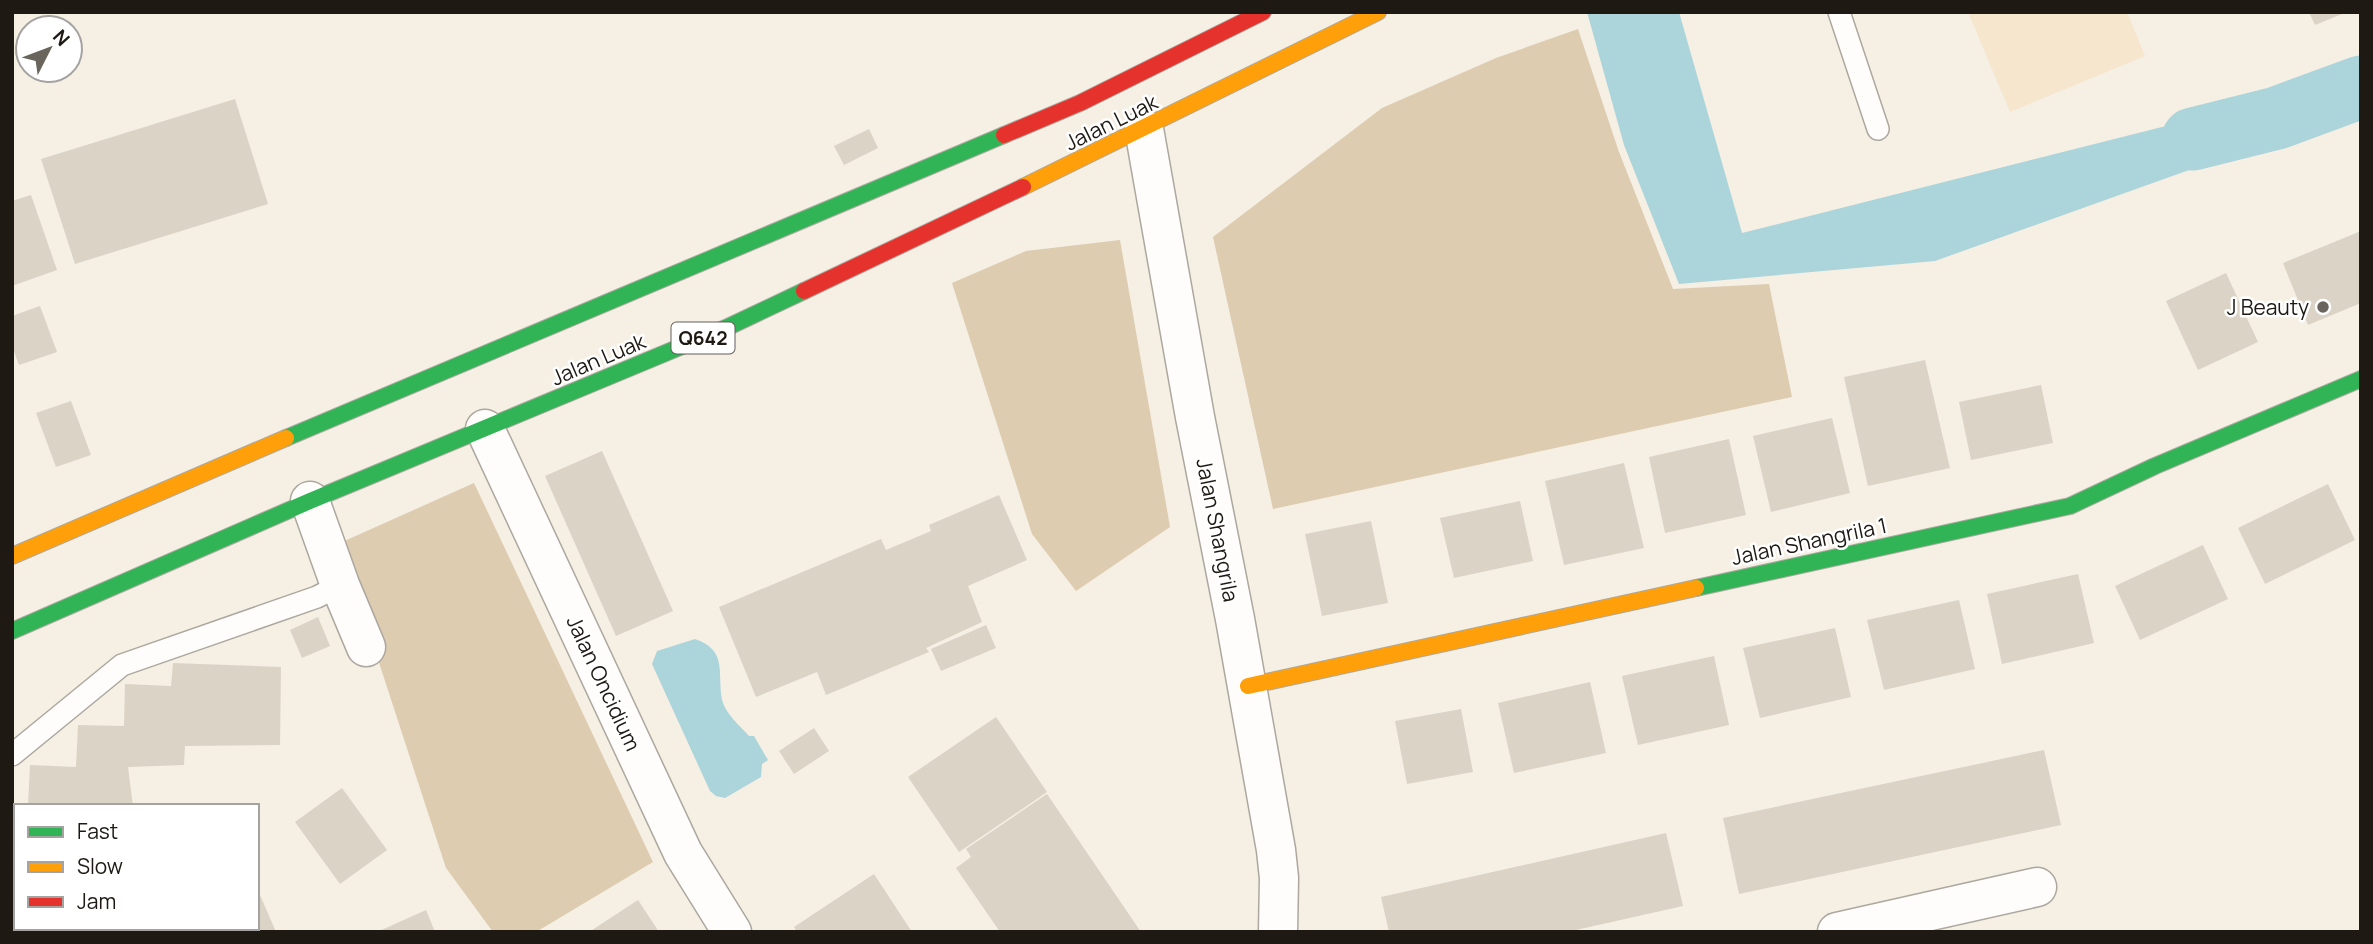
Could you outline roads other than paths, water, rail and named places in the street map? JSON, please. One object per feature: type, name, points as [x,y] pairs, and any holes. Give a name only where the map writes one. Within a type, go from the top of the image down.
[{"type":"main road","name":"Jalan Luak","points":[[12,556],[209,470],[1080,103],[1263,12]]},
{"type":"main road","name":"Jalan Luak","points":[[12,631],[310,501],[728,327],[1144,130],[1378,12]]},
{"type":"main road","name":"Jalan Shangrila 1","points":[[1248,686],[2070,506],[2155,466],[2361,379]]},
{"type":"street","name":"Jalan Shangrila","points":[[1144,130],[1276,850],[1279,877],[1278,932]]},
{"type":"street","name":"Jalan Oncidium","points":[[485,429],[683,853],[732,932]]},
{"type":"street","points":[[310,501],[366,647]]},
{"type":"street","points":[[1837,932],[2037,887]]},
{"type":"lane","points":[[1839,12],[1878,129]]},
{"type":"lane","points":[[12,755],[122,666],[317,597],[340,585]]},
{"type":"water","points":[[1587,12],[1679,12],[1742,233],[2170,125],[2235,116],[2277,118],[2231,155],[1935,261],[1679,284],[1624,145]]},
{"type":"water","points":[[695,639],[712,649],[717,656],[722,700],[726,710],[749,736],[754,736],[768,760],[762,764],[761,777],[725,798],[710,791],[652,664],[657,651]]},
{"type":"waterway","points":[[2193,139],[2277,118],[2361,87]]},
{"type":"place","name":"J Beauty","points":[[2323,307]]}]
